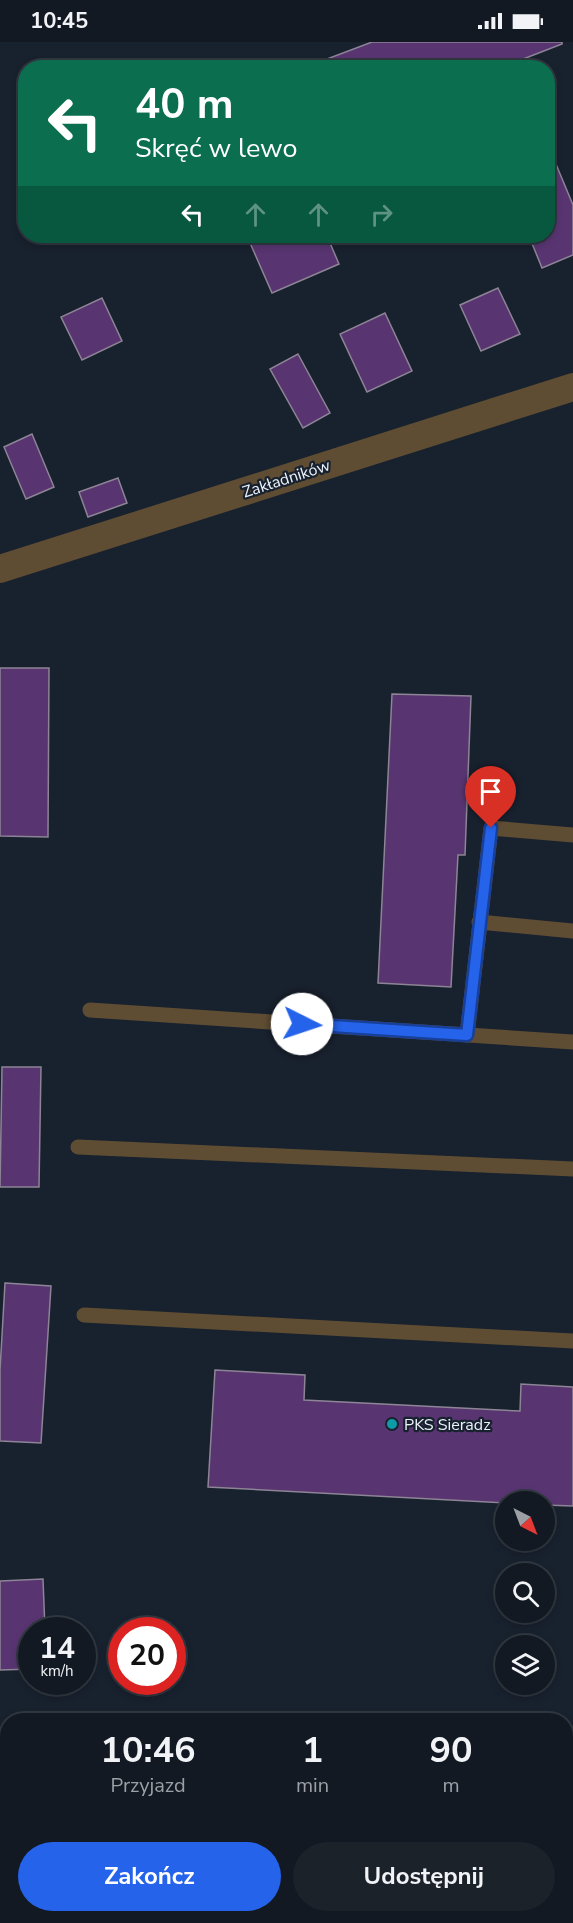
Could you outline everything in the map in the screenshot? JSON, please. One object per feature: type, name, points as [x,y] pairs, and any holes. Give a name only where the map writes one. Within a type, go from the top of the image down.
[{"type":"street","name":"Zakładników","points":[[0,568],[573,387]]},
{"type":"lane","points":[[467,1035],[491,828],[573,835]]},
{"type":"lane","points":[[479,922],[573,931]]},
{"type":"lane","points":[[90,1010],[573,1042]]},
{"type":"lane","points":[[78,1147],[573,1169]]},
{"type":"lane","points":[[84,1315],[573,1341]]},
{"type":"building","points":[[372,42],[562,42],[562,44],[521,60],[324,60]]},
{"type":"building","points":[[555,162],[573,205],[573,255],[542,268],[532,243],[555,243]]},
{"type":"building","points":[[250,243],[330,243],[339,264],[272,293]]},
{"type":"building","points":[[498,288],[520,334],[481,351],[460,305]]},
{"type":"building","points":[[102,298],[122,341],[82,360],[61,317]]},
{"type":"building","points":[[385,313],[412,371],[367,392],[340,334]]},
{"type":"building","points":[[298,354],[330,413],[303,428],[270,369]]},
{"type":"building","points":[[32,434],[54,487],[26,499],[4,447]]},
{"type":"building","points":[[118,478],[127,503],[88,517],[79,492]]},
{"type":"building","points":[[0,668],[49,668],[48,837],[0,836]]},
{"type":"building","points":[[392,694],[471,696],[465,855],[458,855],[451,987],[378,983]]},
{"type":"building","points":[[2,1067],[41,1067],[39,1187],[0,1187]]},
{"type":"building","points":[[5,1283],[51,1286],[41,1443],[0,1441],[0,1370]]},
{"type":"building","name":"PKS Sieradz","points":[[215,1370],[305,1375],[304,1400],[520,1411],[521,1384],[573,1387],[573,1506],[555,1505],[555,1491],[495,1491],[495,1502],[208,1487]]},
{"type":"building","points":[[43,1579],[44,1617],[18,1617],[18,1669],[0,1670],[0,1581]]},
{"type":"place","name":"PKS Sieradz","points":[[392,1424]]},
{"type":"route","points":[[302,1024],[467,1035],[491,828]]}]
